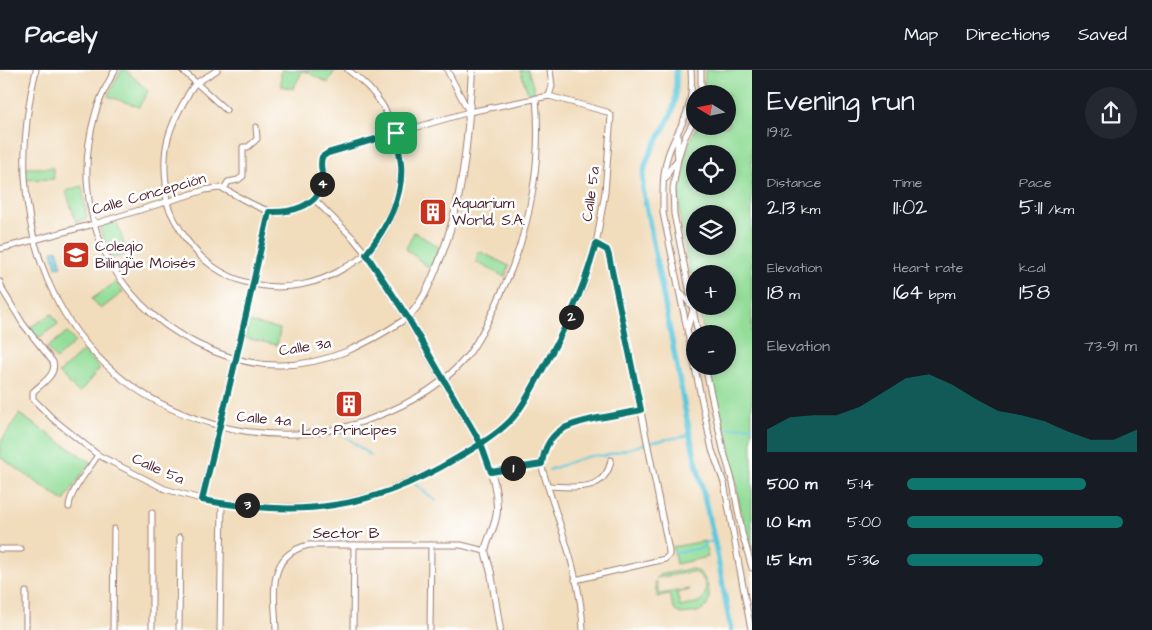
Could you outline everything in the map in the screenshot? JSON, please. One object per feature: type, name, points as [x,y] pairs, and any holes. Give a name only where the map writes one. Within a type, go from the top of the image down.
[{"type":"street","points":[[20,138],[29,90],[36,70]]},
{"type":"street","name":"Calle 3a","points":[[115,70],[98,104],[89,140],[87,178],[94,224],[102,246],[130,293],[150,314],[185,338],[210,350],[236,359],[277,365],[328,358],[361,346],[408,318],[421,300],[431,282],[450,234],[462,182],[472,70]]},
{"type":"street","points":[[182,70],[226,110]]},
{"type":"street","points":[[217,70],[196,84],[173,120],[164,156],[167,202],[182,234],[196,253],[215,269],[236,280],[252,285],[282,288],[309,284],[335,274],[366,254],[386,227],[396,202],[400,184],[401,165],[396,133],[388,113],[376,95],[348,70]]},
{"type":"street","points":[[447,70],[469,112]]},
{"type":"street","points":[[202,500],[269,212],[287,212],[301,207],[314,199],[322,183],[320,163],[322,157],[328,153],[469,112],[549,96],[552,78],[550,70]]},
{"type":"street","points":[[686,325],[663,213],[663,185],[667,158],[688,108],[692,88],[691,70]]},
{"type":"street","points":[[701,70],[701,85]]},
{"type":"street","name":"Calle 5a","points":[[0,282],[3,291],[23,324],[53,362],[54,369],[52,374],[33,392],[33,398],[53,419],[98,455],[165,489],[202,500],[222,503],[273,507],[317,507],[352,502],[380,494],[442,467],[481,444],[511,420],[528,396],[577,304],[596,244],[605,192],[611,116],[607,112],[549,96]]},
{"type":"street","name":"Calle 4a","points":[[56,308],[78,340],[96,360],[126,384],[163,406],[219,427],[276,434],[307,434],[335,430],[390,412],[443,380],[468,354],[492,313],[513,269],[532,187],[537,134],[536,98]]},
{"type":"street","points":[[663,185],[670,168],[678,159],[677,143],[680,126]]},
{"type":"street","points":[[224,189],[228,182],[238,180],[243,176],[243,147],[248,147],[256,139],[256,128]]},
{"type":"street","points":[[686,135],[678,159],[673,188],[674,214],[686,273]]},
{"type":"street","name":"Calle Concepción","points":[[0,249],[94,224],[205,190],[218,188],[224,189],[269,212]]},
{"type":"street","points":[[314,199],[353,238],[366,254],[408,318],[481,444],[491,472],[496,500],[497,512],[494,530],[484,551],[491,572],[500,630]]},
{"type":"street","points":[[25,232],[30,250]]},
{"type":"street","points":[[576,580],[665,560],[669,555],[669,547],[609,256],[607,250],[596,244]]},
{"type":"street","points":[[678,286],[686,301]]},
{"type":"street","points":[[696,375],[712,450],[724,483],[751,630]]},
{"type":"street","points":[[707,375],[722,449],[733,483],[742,533],[752,568]]},
{"type":"street","points":[[583,630],[583,615],[576,580],[542,464],[546,447],[552,438],[564,427],[641,410]]},
{"type":"street","points":[[69,507],[69,502],[74,493],[98,455]]},
{"type":"street","points":[[549,486],[578,488],[593,484],[606,476],[611,460]]},
{"type":"street","points":[[491,472],[542,464]]},
{"type":"street","points":[[220,630],[222,503]]},
{"type":"street","points":[[152,514],[152,630]]},
{"type":"street","points":[[113,630],[114,529]]},
{"type":"street","points":[[179,630],[180,537]]},
{"type":"street","name":"Sector B","points":[[276,630],[277,568],[282,560],[295,549],[309,545],[461,545],[484,551]]},
{"type":"street","points":[[353,630],[354,545]]},
{"type":"street","points":[[430,630],[431,545]]},
{"type":"street","points":[[0,549],[21,549]]},
{"type":"street","points":[[26,592],[26,630]]},
{"type":"street","points":[[745,594],[752,608]]},
{"type":"street","points":[[751,630],[752,616]]},
{"type":"green space","points":[[121,70],[126,70],[148,91],[139,107],[108,96]]},
{"type":"green space","points":[[281,70],[303,70],[293,89],[281,86]]},
{"type":"green space","points":[[303,70],[335,70],[328,83]]},
{"type":"green space","points":[[520,70],[528,70],[535,92],[528,93]]},
{"type":"green space","points":[[705,70],[752,70],[752,552],[745,533],[735,480],[725,451],[710,379],[710,375],[736,375],[736,325],[702,325],[700,315],[736,315],[736,265],[688,265],[686,255],[736,255],[736,205],[686,205],[686,254],[679,190],[686,152],[686,195],[736,195],[736,145],[688,145],[693,135],[736,135],[736,85],[704,85]]},
{"type":"green space","points":[[21,168],[53,168],[54,179],[22,180]]},
{"type":"green space","points":[[82,186],[87,218],[76,222],[66,191]]},
{"type":"green space","points":[[117,222],[127,254],[112,258],[99,227]]},
{"type":"green space","points":[[414,232],[439,247],[430,269],[406,249]]},
{"type":"green space","points":[[479,251],[509,266],[505,277],[476,262]]},
{"type":"green space","points":[[116,282],[123,292],[101,309],[92,299]]},
{"type":"green space","points":[[52,314],[58,324],[37,339],[29,328]]},
{"type":"green space","points":[[249,322],[280,329],[277,345],[245,338]]},
{"type":"green space","points":[[67,332],[75,342],[56,359],[47,348]]},
{"type":"green space","points":[[83,351],[100,368],[79,393],[59,373]]},
{"type":"green space","points":[[19,414],[90,462],[64,501],[0,457],[0,443]]},
{"type":"green space","points":[[705,541],[708,557],[676,564],[673,547]]},
{"type":"green space","points":[[689,569],[700,573],[704,578],[709,591],[709,598],[704,609],[681,614],[675,611],[669,594],[657,597],[655,582],[657,583],[659,594],[690,590],[677,593],[680,607],[696,603],[703,598],[706,590],[702,578],[696,573],[656,578],[659,575]]},
{"type":"water","points":[[57,249],[62,266],[56,267],[52,251]]},
{"type":"waterway","points":[[676,70],[676,90],[673,109],[645,166],[643,190],[690,435],[716,548],[731,630]]},
{"type":"waterway","points":[[726,429],[752,426]]},
{"type":"waterway","points":[[340,432],[371,456]]},
{"type":"waterway","points":[[651,442],[690,435]]},
{"type":"waterway","points":[[549,470],[591,456],[603,456],[645,444]]},
{"type":"waterway","points":[[415,484],[436,501]]},
{"type":"waterway","points":[[675,553],[703,548],[704,543],[714,541]]},
{"type":"place","name":"Aquarium World, S.A.","points":[[433,212]]},
{"type":"place","name":"Colegio Bilingüe Moisés","points":[[76,255]]},
{"type":"place","name":"Los Principes","points":[[349,404]]},
{"type":"route","points":[[396,133],[328,153],[322,157],[320,163],[322,183],[314,199],[301,207],[287,212],[269,212],[202,500],[273,507],[317,507],[352,502],[406,484],[442,467],[481,444],[511,420],[528,396],[577,304],[596,244],[607,250],[611,262],[641,410],[571,424],[558,431],[552,438],[546,447],[542,464],[491,472],[481,444],[408,318],[366,254],[386,227],[396,202],[400,184],[401,165],[396,133]]}]
